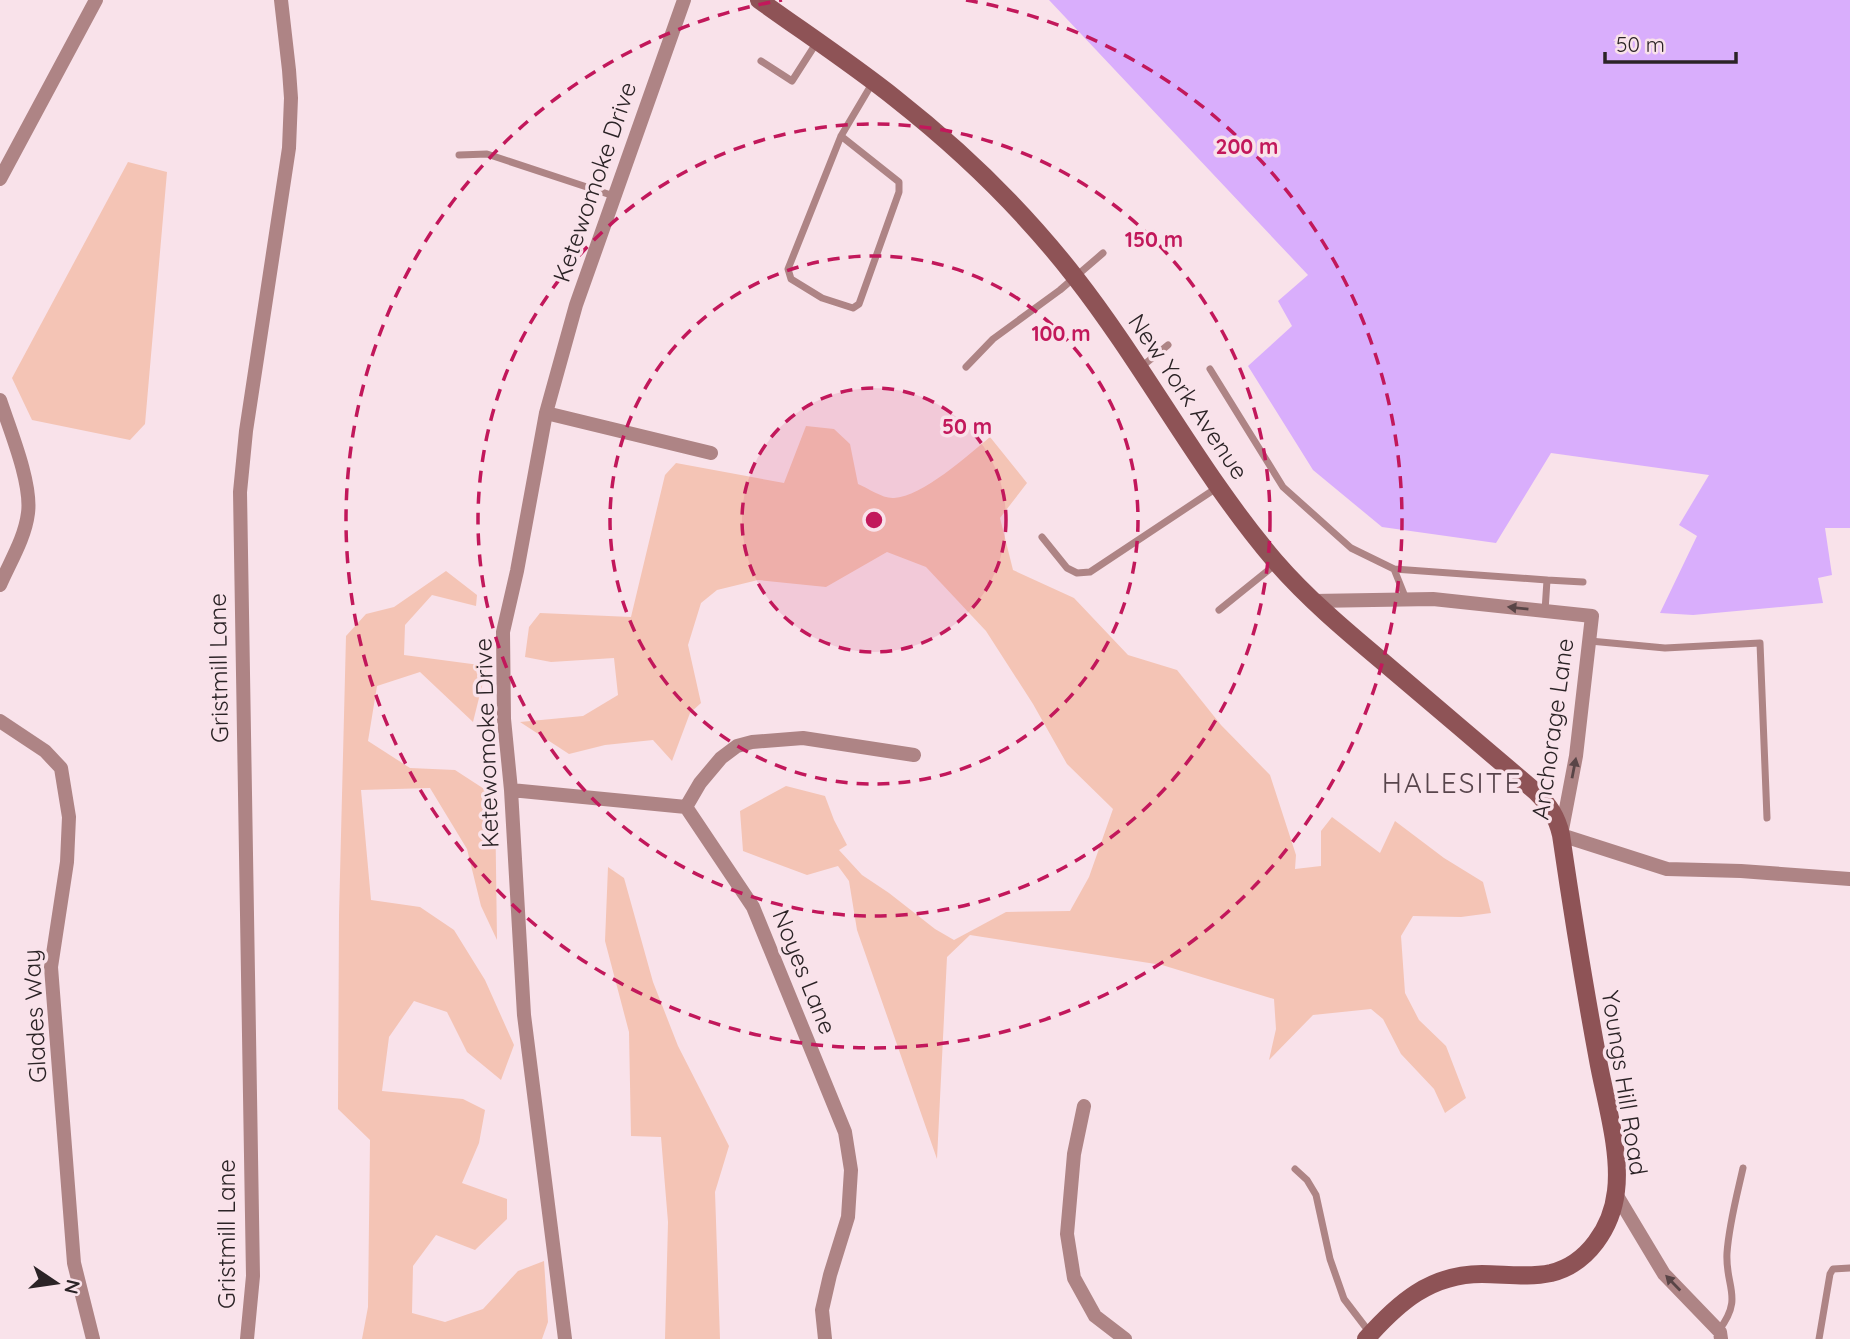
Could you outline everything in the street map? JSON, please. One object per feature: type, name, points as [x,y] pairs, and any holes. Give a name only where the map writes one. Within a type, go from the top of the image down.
[{"type":"street","points":[[0,179],[96,0]]},
{"type":"street","name":"Gristmill Lane","points":[[247,1339],[254,1276],[240,492],[244,440],[289,148],[291,97],[281,0]]},
{"type":"street","name":"Ketewomoke Drive","points":[[565,1339],[524,1015],[511,790],[504,719],[503,632],[546,413],[576,305],[684,0]]},
{"type":"street","name":"New York Avenue","points":[[759,0],[873,82],[946,141],[1035,228],[1075,277],[1218,486],[1277,563],[1313,601],[1545,800],[1555,816],[1561,835]]},
{"type":"street","points":[[0,400],[24,474],[29,510],[24,530],[0,585]]},
{"type":"street","points":[[546,413],[711,453]]},
{"type":"street","name":"Anchorage Lane","points":[[1313,601],[1433,599],[1592,616],[1576,756],[1561,835]]},
{"type":"street","name":"Glades Way","points":[[0,721],[45,751],[61,768],[69,817],[67,862],[51,967],[74,1263],[93,1339]]},
{"type":"street","points":[[511,790],[686,807],[700,783],[721,758],[737,746],[752,742],[803,738],[914,755]]},
{"type":"street","name":"Noyes Lane","points":[[686,807],[753,907],[845,1132],[851,1170],[848,1217],[822,1310],[825,1339]]},
{"type":"street","points":[[1561,835],[1667,869],[1741,870],[1850,879]]},
{"type":"street","name":"Youngs Hill Road","points":[[1373,1337],[1403,1301],[1443,1281],[1474,1274],[1538,1275],[1570,1266],[1587,1253],[1600,1236],[1610,1215],[1616,1194],[1615,1148],[1587,1002],[1561,835]]},
{"type":"street","points":[[1084,1106],[1074,1154],[1067,1234],[1072,1267],[1074,1278],[1095,1316],[1125,1339]]},
{"type":"street","points":[[1616,1194],[1664,1274],[1720,1334]]},
{"type":"lane","points":[[761,61],[792,81],[817,41]]},
{"type":"lane","points":[[841,136],[899,182],[899,192],[859,304],[853,308],[822,298],[791,279],[788,269],[841,136],[873,82]]},
{"type":"lane","points":[[459,155],[488,154],[614,195]]},
{"type":"lane","points":[[966,367],[993,339],[1060,290],[1103,253]]},
{"type":"lane","points":[[1139,369],[1168,345]]},
{"type":"lane","points":[[1210,369],[1283,487],[1351,548],[1394,569],[1583,582]]},
{"type":"lane","points":[[1042,537],[1067,568],[1077,573],[1090,572],[1218,486]]},
{"type":"lane","points":[[1219,610],[1277,563]]},
{"type":"lane","points":[[1394,569],[1406,599]]},
{"type":"lane","points":[[1545,611],[1547,580]]},
{"type":"lane","points":[[1589,641],[1665,648],[1760,643],[1767,818]]},
{"type":"lane","points":[[1720,1334],[1733,1304],[1727,1255],[1743,1168]]},
{"type":"lane","points":[[1295,1169],[1307,1180],[1315,1195],[1330,1259],[1344,1299],[1373,1337]]},
{"type":"lane","points":[[1819,1339],[1830,1274],[1833,1269],[1850,1268]]},
{"type":"shaded area","points":[[1049,0],[1850,0],[1850,528],[1825,528],[1832,575],[1818,578],[1823,603],[1693,615],[1660,613],[1697,536],[1679,525],[1709,475],[1551,453],[1496,543],[1382,527],[1313,470],[1248,366],[1292,326],[1278,301],[1308,275]]},
{"type":"shaded area","points":[[128,162],[167,172],[145,424],[130,440],[32,420],[12,378]]},
{"type":"shaded area","points":[[806,426],[834,429],[850,444],[858,484],[890,498],[918,491],[990,437],[1027,483],[1000,518],[1013,570],[1074,598],[1128,655],[1177,670],[1221,725],[1270,775],[1296,855],[1295,869],[1321,866],[1321,831],[1332,817],[1380,853],[1395,821],[1444,858],[1483,882],[1491,913],[1461,917],[1413,916],[1401,936],[1405,993],[1419,1020],[1446,1046],[1466,1098],[1445,1113],[1434,1089],[1401,1054],[1383,1019],[1371,1009],[1313,1015],[1269,1060],[1276,1029],[1274,999],[1162,965],[970,935],[947,957],[937,1159],[857,930],[849,881],[838,866],[807,875],[743,851],[740,811],[786,786],[825,796],[847,845],[839,850],[862,875],[954,940],[1006,912],[1070,911],[1089,877],[1113,809],[1067,764],[1033,704],[986,631],[926,567],[887,552],[826,587],[758,580],[717,590],[701,603],[688,645],[701,703],[690,713],[672,761],[653,740],[605,745],[569,754],[520,722],[583,716],[618,695],[614,658],[551,662],[525,657],[529,627],[540,613],[631,617],[665,475],[676,463],[784,483]]},
{"type":"shaded area","points":[[446,571],[477,595],[476,606],[432,595],[405,625],[404,655],[487,666],[473,722],[420,672],[377,686],[368,741],[410,768],[455,770],[495,796],[497,940],[481,906],[467,849],[430,788],[361,790],[371,900],[420,907],[454,930],[485,980],[514,1045],[501,1080],[467,1052],[447,1012],[414,1001],[389,1037],[382,1091],[463,1099],[485,1110],[479,1143],[462,1183],[507,1199],[507,1219],[475,1250],[436,1235],[413,1266],[412,1313],[445,1322],[483,1309],[518,1271],[544,1261],[548,1322],[542,1339],[362,1339],[368,1307],[370,1140],[338,1109],[339,915],[346,636],[366,614],[394,607]]},
{"type":"shaded area","points":[[608,867],[624,878],[653,982],[678,1046],[729,1146],[715,1192],[720,1339],[665,1339],[668,1222],[661,1137],[631,1136],[629,1032],[605,941]]},
{"type":"district","name":"HALESITE","points":[[1452,783]]}]
